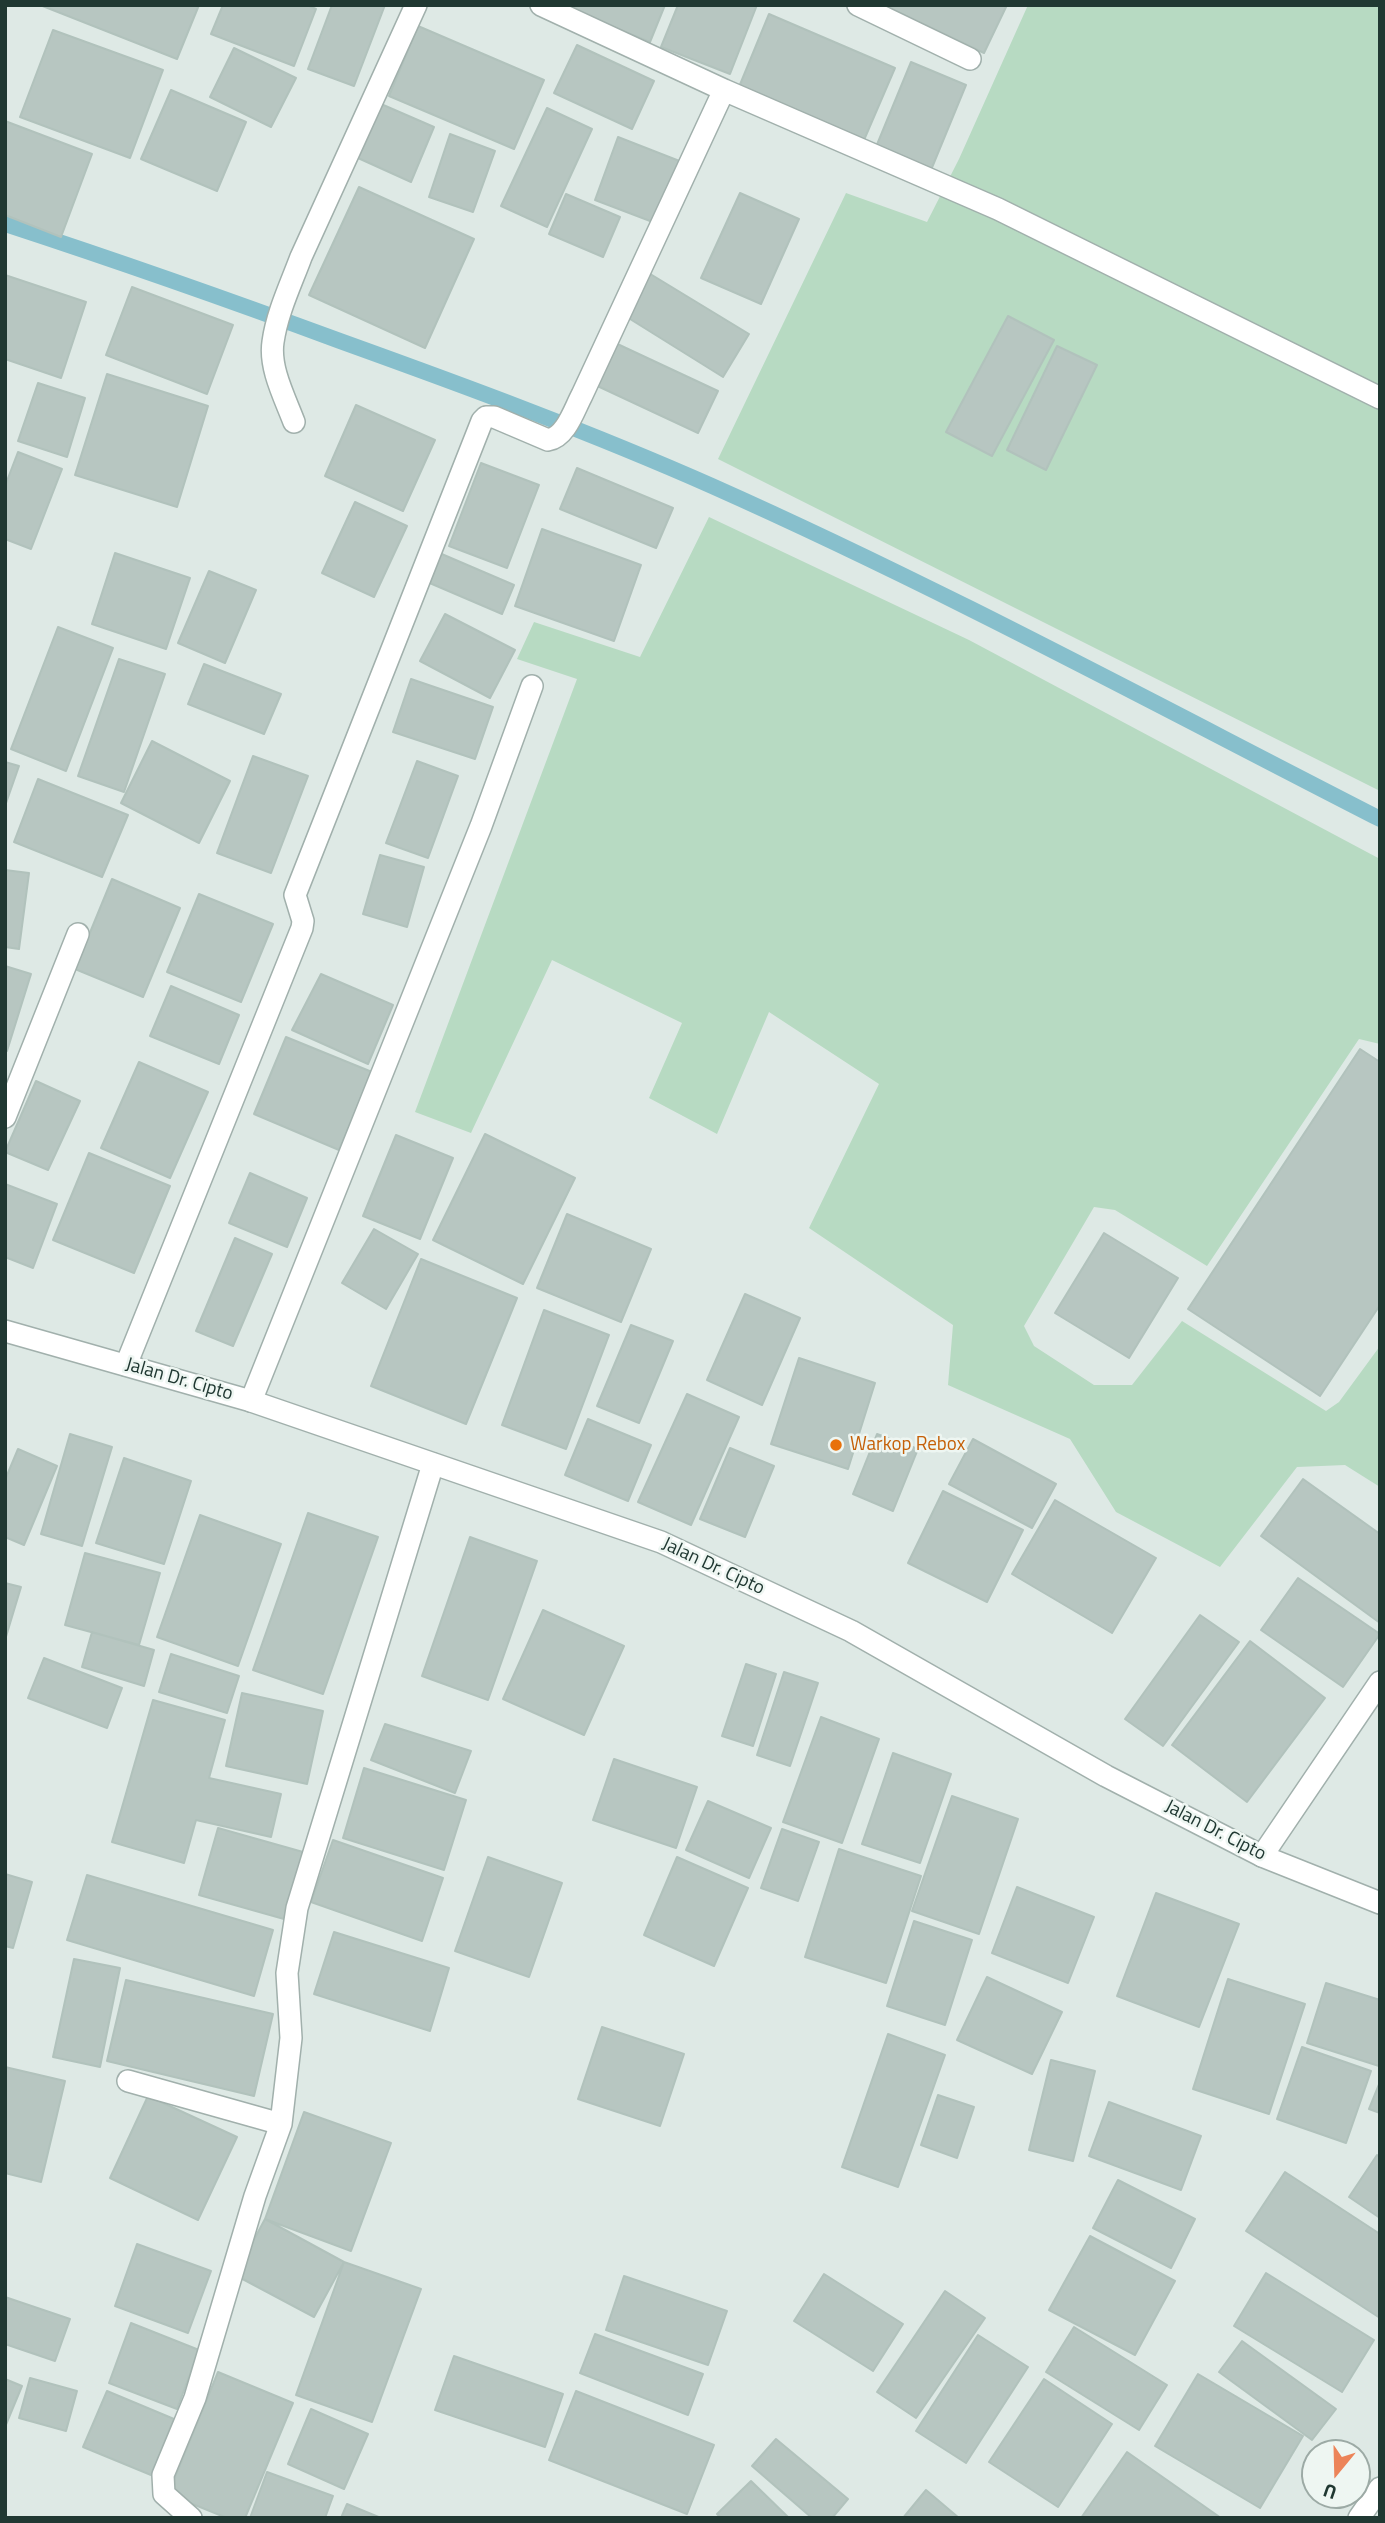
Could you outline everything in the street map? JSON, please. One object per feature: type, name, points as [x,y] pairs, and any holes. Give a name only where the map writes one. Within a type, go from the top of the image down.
[{"type":"street","points":[[294,422],[278,379],[272,343],[285,299],[307,245],[416,5]]},
{"type":"street","points":[[541,5],[724,90],[998,208],[1380,398]]},
{"type":"street","points":[[858,5],[970,59]]},
{"type":"street","points":[[126,1365],[302,928],[303,921],[295,895],[482,421],[486,417],[494,417],[548,440],[555,439],[561,433],[582,395],[724,90]]},
{"type":"street","points":[[251,1401],[481,826],[532,687]]},
{"type":"street","points":[[5,1117],[78,934]]},
{"type":"street","name":"Jalan Dr. Cipto","points":[[5,1331],[251,1401],[661,1542],[851,1631],[1106,1776],[1262,1856],[1380,1903]]},
{"type":"street","points":[[191,2518],[164,2494],[163,2475],[195,2398],[255,2196],[281,2124],[291,2038],[287,1973],[298,1908],[433,1464]]},
{"type":"street","points":[[1262,1856],[1380,1682]]},
{"type":"street","points":[[128,2081],[281,2124]]},
{"type":"green space","points":[[1028,5],[1380,5],[1380,791],[718,459],[846,193],[927,222],[959,159]]},
{"type":"green space","points":[[709,517],[969,640],[1380,859],[1380,1044],[1359,1039],[1207,1266],[1115,1210],[1094,1207],[1024,1326],[1034,1346],[1094,1385],[1132,1385],[1182,1321],[1326,1411],[1339,1402],[1380,1346],[1380,1487],[1345,1465],[1297,1467],[1220,1567],[1116,1512],[1070,1439],[948,1385],[953,1325],[809,1228],[879,1084],[769,1012],[717,1134],[649,1098],[682,1023],[552,960],[471,1133],[415,1112],[577,679],[517,659],[534,622],[640,657]]},
{"type":"building","points":[[40,5],[199,5],[177,59]]},
{"type":"building","points":[[223,5],[307,5],[316,9],[294,66],[211,34]]},
{"type":"building","points":[[332,5],[385,5],[354,86],[308,69]]},
{"type":"building","points":[[570,5],[665,5],[650,42],[568,9]]},
{"type":"building","points":[[678,5],[757,5],[730,74],[661,47]]},
{"type":"building","points":[[883,5],[1007,5],[984,53]]},
{"type":"building","points":[[769,14],[895,68],[864,140],[739,87]]},
{"type":"building","points":[[418,26],[544,80],[514,149],[389,96]]},
{"type":"building","points":[[53,30],[163,70],[130,158],[20,117]]},
{"type":"building","points":[[577,45],[654,81],[632,129],[554,93]]},
{"type":"building","points":[[234,48],[296,78],[271,127],[210,97]]},
{"type":"building","points":[[911,62],[966,85],[931,170],[876,147]]},
{"type":"building","points":[[171,90],[246,122],[217,191],[141,159]]},
{"type":"building","points":[[381,104],[434,127],[411,182],[358,158]]},
{"type":"building","points":[[547,108],[592,129],[547,227],[501,206]]},
{"type":"building","points":[[5,121],[92,154],[61,237],[5,215]]},
{"type":"building","points":[[450,134],[495,151],[473,212],[429,197]]},
{"type":"building","points":[[618,137],[682,162],[658,224],[595,200]]},
{"type":"building","points":[[359,187],[474,239],[425,348],[309,295]]},
{"type":"building","points":[[740,193],[799,219],[761,304],[701,278]]},
{"type":"building","points":[[566,194],[620,217],[603,257],[549,234]]},
{"type":"building","points":[[647,272],[749,334],[723,377],[622,314]]},
{"type":"building","points":[[5,275],[86,302],[61,378],[5,359]]},
{"type":"building","points":[[132,287],[233,325],[207,394],[106,355]]},
{"type":"building","points":[[1008,316],[1054,340],[992,456],[946,432]]},
{"type":"building","points":[[611,341],[718,391],[698,433],[591,383]]},
{"type":"building","points":[[1057,346],[1097,365],[1046,470],[1007,450]]},
{"type":"building","points":[[107,374],[208,406],[177,507],[75,475]]},
{"type":"building","points":[[38,383],[85,398],[67,457],[18,441]]},
{"type":"building","points":[[356,405],[435,440],[403,511],[325,476]]},
{"type":"building","points":[[18,452],[62,469],[31,549],[5,539],[5,486]]},
{"type":"building","points":[[481,463],[539,485],[507,568],[449,546]]},
{"type":"building","points":[[577,468],[673,508],[656,548],[560,509]]},
{"type":"building","points":[[355,502],[407,526],[374,597],[322,573]]},
{"type":"building","points":[[542,529],[641,565],[614,641],[515,606]]},
{"type":"building","points":[[437,552],[514,585],[502,614],[425,581]]},
{"type":"building","points":[[115,553],[190,578],[166,649],[92,624]]},
{"type":"building","points":[[209,571],[256,590],[225,663],[178,643]]},
{"type":"building","points":[[445,614],[515,650],[490,698],[420,661]]},
{"type":"building","points":[[58,627],[113,648],[66,771],[11,749]]},
{"type":"building","points":[[119,659],[165,674],[124,792],[78,776]]},
{"type":"building","points":[[204,664],[281,694],[264,734],[188,704]]},
{"type":"building","points":[[411,679],[493,707],[475,759],[393,732]]},
{"type":"building","points":[[152,741],[230,781],[199,843],[121,803]]},
{"type":"building","points":[[253,756],[308,776],[271,873],[217,853]]},
{"type":"building","points":[[417,761],[458,776],[428,858],[386,843]]},
{"type":"building","points":[[5,762],[19,766],[5,806]]},
{"type":"building","points":[[38,779],[128,815],[102,877],[14,842]]},
{"type":"building","points":[[380,855],[424,867],[407,927],[363,914]]},
{"type":"building","points":[[5,870],[29,873],[19,949],[5,947]]},
{"type":"building","points":[[112,879],[180,908],[143,997],[75,969]]},
{"type":"building","points":[[199,894],[273,924],[241,1002],[167,972]]},
{"type":"building","points":[[5,966],[31,974],[7,1051],[5,1050]]},
{"type":"building","points":[[321,974],[393,1005],[368,1064],[292,1030]]},
{"type":"building","points":[[171,986],[239,1015],[219,1064],[150,1036]]},
{"type":"building","points":[[286,1037],[372,1072],[339,1150],[254,1114]]},
{"type":"building","points":[[1360,1049],[1380,1062],[1380,1305],[1320,1396],[1188,1309]]},
{"type":"building","points":[[139,1062],[208,1092],[170,1178],[101,1148]]},
{"type":"building","points":[[36,1081],[80,1101],[48,1170],[5,1152]]},
{"type":"building","points":[[485,1134],[575,1178],[523,1284],[433,1240]]},
{"type":"building","points":[[396,1135],[453,1158],[420,1239],[363,1216]]},
{"type":"building","points":[[89,1153],[170,1186],[134,1273],[53,1240]]},
{"type":"building","points":[[250,1173],[307,1198],[287,1247],[229,1223]]},
{"type":"building","points":[[5,1184],[57,1204],[33,1268],[5,1257]]},
{"type":"building","points":[[567,1214],[651,1249],[621,1322],[537,1288]]},
{"type":"building","points":[[374,1229],[418,1254],[386,1309],[342,1283]]},
{"type":"building","points":[[1104,1233],[1178,1278],[1129,1358],[1055,1313]]},
{"type":"building","points":[[235,1238],[272,1254],[233,1346],[196,1331]]},
{"type":"building","points":[[421,1259],[517,1298],[466,1424],[371,1386]]},
{"type":"building","points":[[745,1294],[800,1318],[762,1405],[707,1380]]},
{"type":"building","points":[[544,1310],[609,1335],[566,1449],[502,1425]]},
{"type":"building","points":[[631,1325],[673,1341],[639,1423],[597,1406]]},
{"type":"building","points":[[799,1358],[875,1383],[848,1469],[771,1444]]},
{"type":"building","points":[[687,1394],[739,1417],[691,1525],[638,1502]]},
{"type":"building","points":[[588,1419],[651,1445],[628,1501],[565,1475]]},
{"type":"building","points":[[70,1434],[112,1447],[82,1546],[41,1534]]},
{"type":"building","points":[[877,1434],[918,1449],[893,1511],[853,1494]]},
{"type":"building","points":[[973,1439],[1056,1484],[1032,1528],[949,1484]]},
{"type":"building","points":[[730,1448],[774,1466],[745,1537],[700,1519]]},
{"type":"building","points":[[18,1449],[57,1466],[24,1545],[5,1537],[5,1480]]},
{"type":"building","points":[[124,1458],[191,1481],[164,1564],[96,1543]]},
{"type":"building","points":[[1303,1479],[1380,1534],[1380,1623],[1261,1536]]},
{"type":"building","points":[[943,1491],[1023,1530],[987,1602],[908,1563]]},
{"type":"building","points":[[1055,1500],[1156,1558],[1112,1633],[1012,1574]]},
{"type":"building","points":[[308,1513],[378,1537],[323,1694],[253,1670]]},
{"type":"building","points":[[200,1515],[281,1544],[238,1666],[157,1637]]},
{"type":"building","points":[[470,1537],[537,1561],[488,1700],[422,1676]]},
{"type":"building","points":[[85,1553],[160,1573],[139,1645],[65,1625]]},
{"type":"building","points":[[1298,1578],[1380,1634],[1343,1687],[1261,1630]]},
{"type":"building","points":[[5,1583],[21,1587],[5,1640]]},
{"type":"building","points":[[543,1610],[624,1646],[584,1735],[503,1699]]},
{"type":"building","points":[[1200,1615],[1239,1642],[1163,1746],[1125,1719]]},
{"type":"building","points":[[92,1632],[154,1650],[144,1686],[82,1667]]},
{"type":"building","points":[[1250,1641],[1325,1698],[1247,1802],[1172,1745]]},
{"type":"building","points":[[171,1654],[239,1676],[227,1713],[159,1692]]},
{"type":"building","points":[[44,1658],[122,1688],[107,1728],[28,1698]]},
{"type":"building","points":[[746,1664],[776,1674],[753,1746],[722,1736]]},
{"type":"building","points":[[784,1672],[818,1683],[790,1766],[757,1755]]},
{"type":"building","points":[[242,1693],[323,1711],[307,1784],[226,1766]]},
{"type":"building","points":[[153,1700],[225,1720],[209,1778],[281,1794],[271,1837],[196,1820],[184,1863],[112,1842]]},
{"type":"building","points":[[821,1717],[879,1739],[842,1843],[783,1822]]},
{"type":"building","points":[[385,1724],[471,1751],[455,1793],[371,1760]]},
{"type":"building","points":[[893,1753],[951,1774],[920,1863],[862,1844]]},
{"type":"building","points":[[614,1759],[697,1787],[676,1848],[593,1820]]},
{"type":"building","points":[[364,1768],[466,1800],[444,1870],[343,1838]]},
{"type":"building","points":[[952,1796],[1018,1819],[979,1934],[912,1911]]},
{"type":"building","points":[[708,1801],[771,1828],[749,1878],[686,1850]]},
{"type":"building","points":[[218,1828],[303,1852],[284,1919],[199,1895]]},
{"type":"building","points":[[782,1829],[819,1842],[798,1901],[761,1888]]},
{"type":"building","points":[[333,1840],[443,1878],[422,1941],[311,1902]]},
{"type":"building","points":[[839,1849],[921,1876],[886,1983],[805,1957]]},
{"type":"building","points":[[488,1857],[562,1883],[529,1977],[455,1951]]},
{"type":"building","points":[[677,1857],[748,1888],[714,1966],[644,1935]]},
{"type":"building","points":[[5,1874],[32,1882],[13,1948],[5,1946]]},
{"type":"building","points":[[87,1875],[273,1930],[254,1996],[67,1940]]},
{"type":"building","points":[[1017,1887],[1094,1917],[1068,1983],[992,1953]]},
{"type":"building","points":[[1156,1893],[1239,1924],[1199,2027],[1117,1996]]},
{"type":"building","points":[[914,1921],[972,1940],[945,2025],[887,2006]]},
{"type":"building","points":[[334,1932],[449,1968],[430,2031],[314,1994]]},
{"type":"building","points":[[74,1959],[120,1968],[100,2067],[53,2057]]},
{"type":"building","points":[[987,1977],[1062,2012],[1032,2074],[957,2040]]},
{"type":"building","points":[[1228,1979],[1305,2004],[1269,2114],[1193,2089]]},
{"type":"building","points":[[126,1980],[273,2014],[254,2096],[107,2061]]},
{"type":"building","points":[[1326,1983],[1380,2000],[1379,2066],[1307,2043]]},
{"type":"building","points":[[602,2027],[684,2054],[660,2126],[578,2099]]},
{"type":"building","points":[[888,2034],[945,2055],[898,2187],[842,2167]]},
{"type":"building","points":[[1302,2047],[1371,2071],[1346,2143],[1277,2119]]},
{"type":"building","points":[[1051,2060],[1095,2071],[1073,2161],[1029,2150]]},
{"type":"building","points":[[5,2067],[65,2081],[41,2182],[5,2173]]},
{"type":"building","points":[[1380,2082],[1380,2113],[1369,2109]]},
{"type":"building","points":[[938,2095],[974,2107],[957,2158],[921,2145]]},
{"type":"building","points":[[148,2096],[237,2137],[198,2220],[110,2178]]},
{"type":"building","points":[[1109,2102],[1201,2136],[1181,2190],[1089,2156]]},
{"type":"building","points":[[304,2112],[391,2143],[351,2251],[265,2219]]},
{"type":"building","points":[[1377,2155],[1380,2157],[1380,2218],[1349,2197]]},
{"type":"building","points":[[1285,2172],[1380,2234],[1380,2318],[1246,2231]]},
{"type":"building","points":[[1118,2180],[1195,2219],[1171,2268],[1093,2228]]},
{"type":"building","points":[[265,2219],[344,2262],[314,2317],[235,2275]]},
{"type":"building","points":[[1090,2236],[1175,2281],[1135,2355],[1049,2310]]},
{"type":"building","points":[[137,2244],[211,2271],[188,2333],[115,2306]]},
{"type":"building","points":[[344,2262],[421,2289],[372,2422],[296,2395]]},
{"type":"building","points":[[1266,2273],[1374,2340],[1342,2392],[1234,2326]]},
{"type":"building","points":[[824,2274],[903,2324],[873,2371],[794,2321]]},
{"type":"building","points":[[624,2276],[727,2311],[708,2365],[606,2330]]},
{"type":"building","points":[[945,2291],[985,2318],[916,2418],[877,2392]]},
{"type":"building","points":[[5,2297],[70,2319],[55,2361],[5,2344]]},
{"type":"building","points":[[131,2323],[199,2350],[177,2409],[109,2383]]},
{"type":"building","points":[[1074,2327],[1167,2385],[1139,2430],[1046,2372]]},
{"type":"building","points":[[595,2334],[703,2374],[688,2415],[580,2373]]},
{"type":"building","points":[[978,2335],[1028,2367],[966,2463],[916,2431]]},
{"type":"building","points":[[1242,2341],[1336,2409],[1311,2439],[1219,2372]]},
{"type":"building","points":[[454,2356],[563,2394],[545,2447],[435,2410]]},
{"type":"building","points":[[218,2372],[293,2403],[245,2518],[227,2518],[168,2494]]},
{"type":"building","points":[[1198,2374],[1303,2436],[1260,2508],[1155,2446]]},
{"type":"building","points":[[30,2378],[77,2391],[66,2431],[19,2418]]},
{"type":"building","points":[[5,2379],[22,2386],[5,2427]]},
{"type":"building","points":[[1044,2379],[1112,2424],[1058,2507],[989,2462]]},
{"type":"building","points":[[107,2391],[174,2419],[151,2475],[83,2447]]},
{"type":"building","points":[[576,2391],[714,2445],[687,2514],[549,2460]]},
{"type":"building","points":[[311,2409],[368,2434],[344,2489],[288,2464]]},
{"type":"building","points":[[776,2439],[848,2499],[832,2518],[812,2518],[752,2466]]},
{"type":"building","points":[[1127,2452],[1221,2518],[1081,2518]]},
{"type":"building","points":[[267,2472],[333,2496],[325,2518],[250,2518]]},
{"type":"building","points":[[751,2481],[789,2518],[721,2518],[717,2514]]},
{"type":"building","points":[[926,2490],[959,2518],[903,2518]]},
{"type":"building","points":[[347,2504],[381,2518],[341,2518]]},
{"type":"waterway","points":[[5,224],[434,375],[666,466],[797,525],[965,606],[1380,819]]},
{"type":"place","name":"Warkop Rebox","points":[[836,1445]]}]
